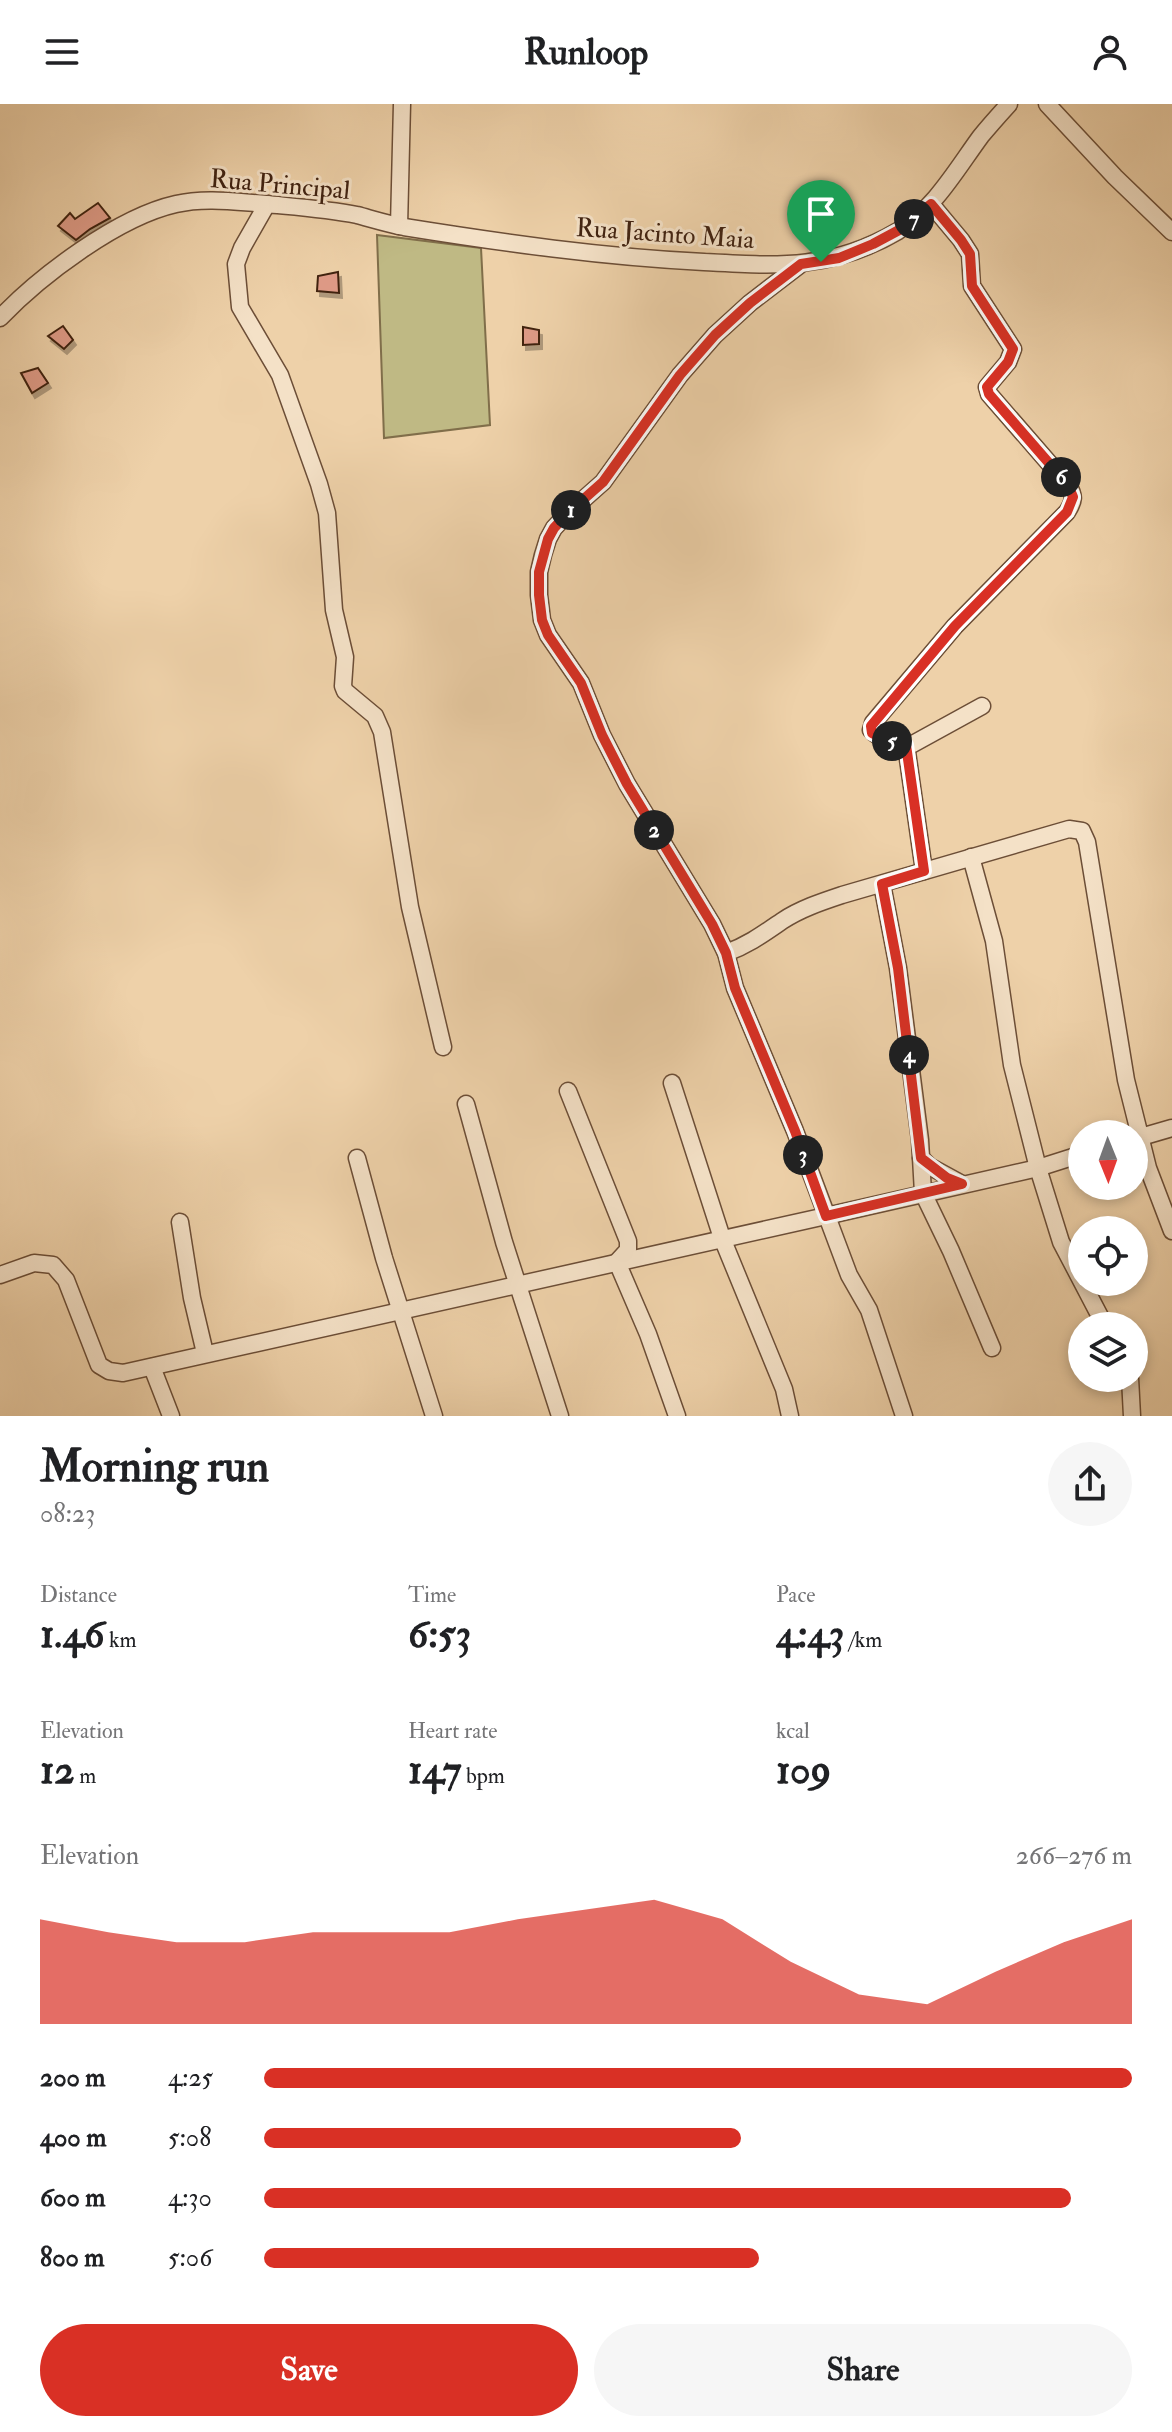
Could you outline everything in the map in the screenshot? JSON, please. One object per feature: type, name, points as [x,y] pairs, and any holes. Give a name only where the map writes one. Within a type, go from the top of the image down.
[{"type":"street","points":[[399,226],[402,104]]},
{"type":"street","name":"Rua Jacinto Maia","points":[[399,226],[519,246],[652,259],[801,264],[839,258],[901,229],[931,204],[1009,104]]},
{"type":"street","points":[[1047,104],[1172,232]]},
{"type":"street","name":"Rua Principal","points":[[0,318],[27,291],[69,259],[137,219],[176,204],[197,201],[323,209],[399,226]]},
{"type":"street","points":[[267,204],[236,264],[240,307],[280,375],[327,513],[334,610],[345,657],[343,686],[375,716],[382,732],[410,907],[443,1047]]},
{"type":"street","points":[[931,204],[970,254],[972,286],[1013,349],[1008,362],[987,387],[989,394],[1068,485],[1073,497],[1067,512],[955,626],[873,723],[872,733],[906,745],[916,744],[982,706]]},
{"type":"street","points":[[801,264],[715,335],[680,375],[603,482],[554,528],[539,572],[539,595],[542,620],[548,635],[581,683],[602,735],[627,784],[712,924],[726,953],[740,1000],[795,1131],[849,1275],[869,1310],[904,1416]]},
{"type":"street","points":[[906,745],[924,871]]},
{"type":"street","points":[[726,953],[747,946],[812,905],[1069,829],[1082,831],[1087,842],[1134,1120]]},
{"type":"street","points":[[971,857],[994,941],[1012,1065],[1038,1168],[1061,1242],[1098,1312]]},
{"type":"street","points":[[882,884],[898,968],[923,1193],[992,1348]]},
{"type":"street","points":[[672,1083],[722,1238],[784,1389],[790,1416]]},
{"type":"street","points":[[568,1091],[628,1241],[628,1250],[617,1262]]},
{"type":"street","points":[[466,1104],[518,1286],[560,1416]]},
{"type":"street","points":[[1148,1135],[1172,1128]]},
{"type":"street","points":[[357,1158],[384,1258],[434,1416]]},
{"type":"street","points":[[921,1158],[947,1178],[962,1184]]},
{"type":"street","points":[[0,1275],[34,1263],[53,1265],[66,1280],[99,1365],[109,1371],[123,1373],[1038,1168],[1068,1158]]},
{"type":"street","points":[[1148,1168],[1172,1231]]},
{"type":"street","points":[[180,1222],[192,1298],[205,1353]]},
{"type":"street","points":[[617,1262],[648,1334],[677,1416]]},
{"type":"street","points":[[152,1367],[171,1416]]},
{"type":"street","points":[[1131,1392],[1132,1416]]},
{"type":"shaded area","points":[[377,235],[481,248],[490,425],[384,438]]},
{"type":"building","points":[[98,203],[110,218],[76,240],[58,226],[70,213],[75,219]]},
{"type":"building","points":[[338,272],[339,293],[317,291],[318,276]]},
{"type":"building","points":[[63,326],[73,340],[64,349],[48,336]]},
{"type":"building","points":[[523,327],[539,330],[539,344],[523,345]]},
{"type":"building","points":[[38,368],[48,383],[32,393],[21,373]]},
{"type":"route","points":[[931,204],[970,254],[972,286],[1013,349],[1008,362],[990,381],[987,387],[989,394],[1068,485],[1073,497],[1067,512],[955,626],[871,726],[872,733],[906,745],[924,871],[882,884],[898,968],[921,1158],[947,1178],[962,1184],[826,1216],[795,1131],[735,988],[726,953],[712,924],[627,784],[602,735],[581,683],[548,635],[542,620],[539,595],[539,572],[554,528],[603,482],[680,375],[715,335],[750,303],[801,264],[821,262],[855,252],[887,237],[931,204]]}]
